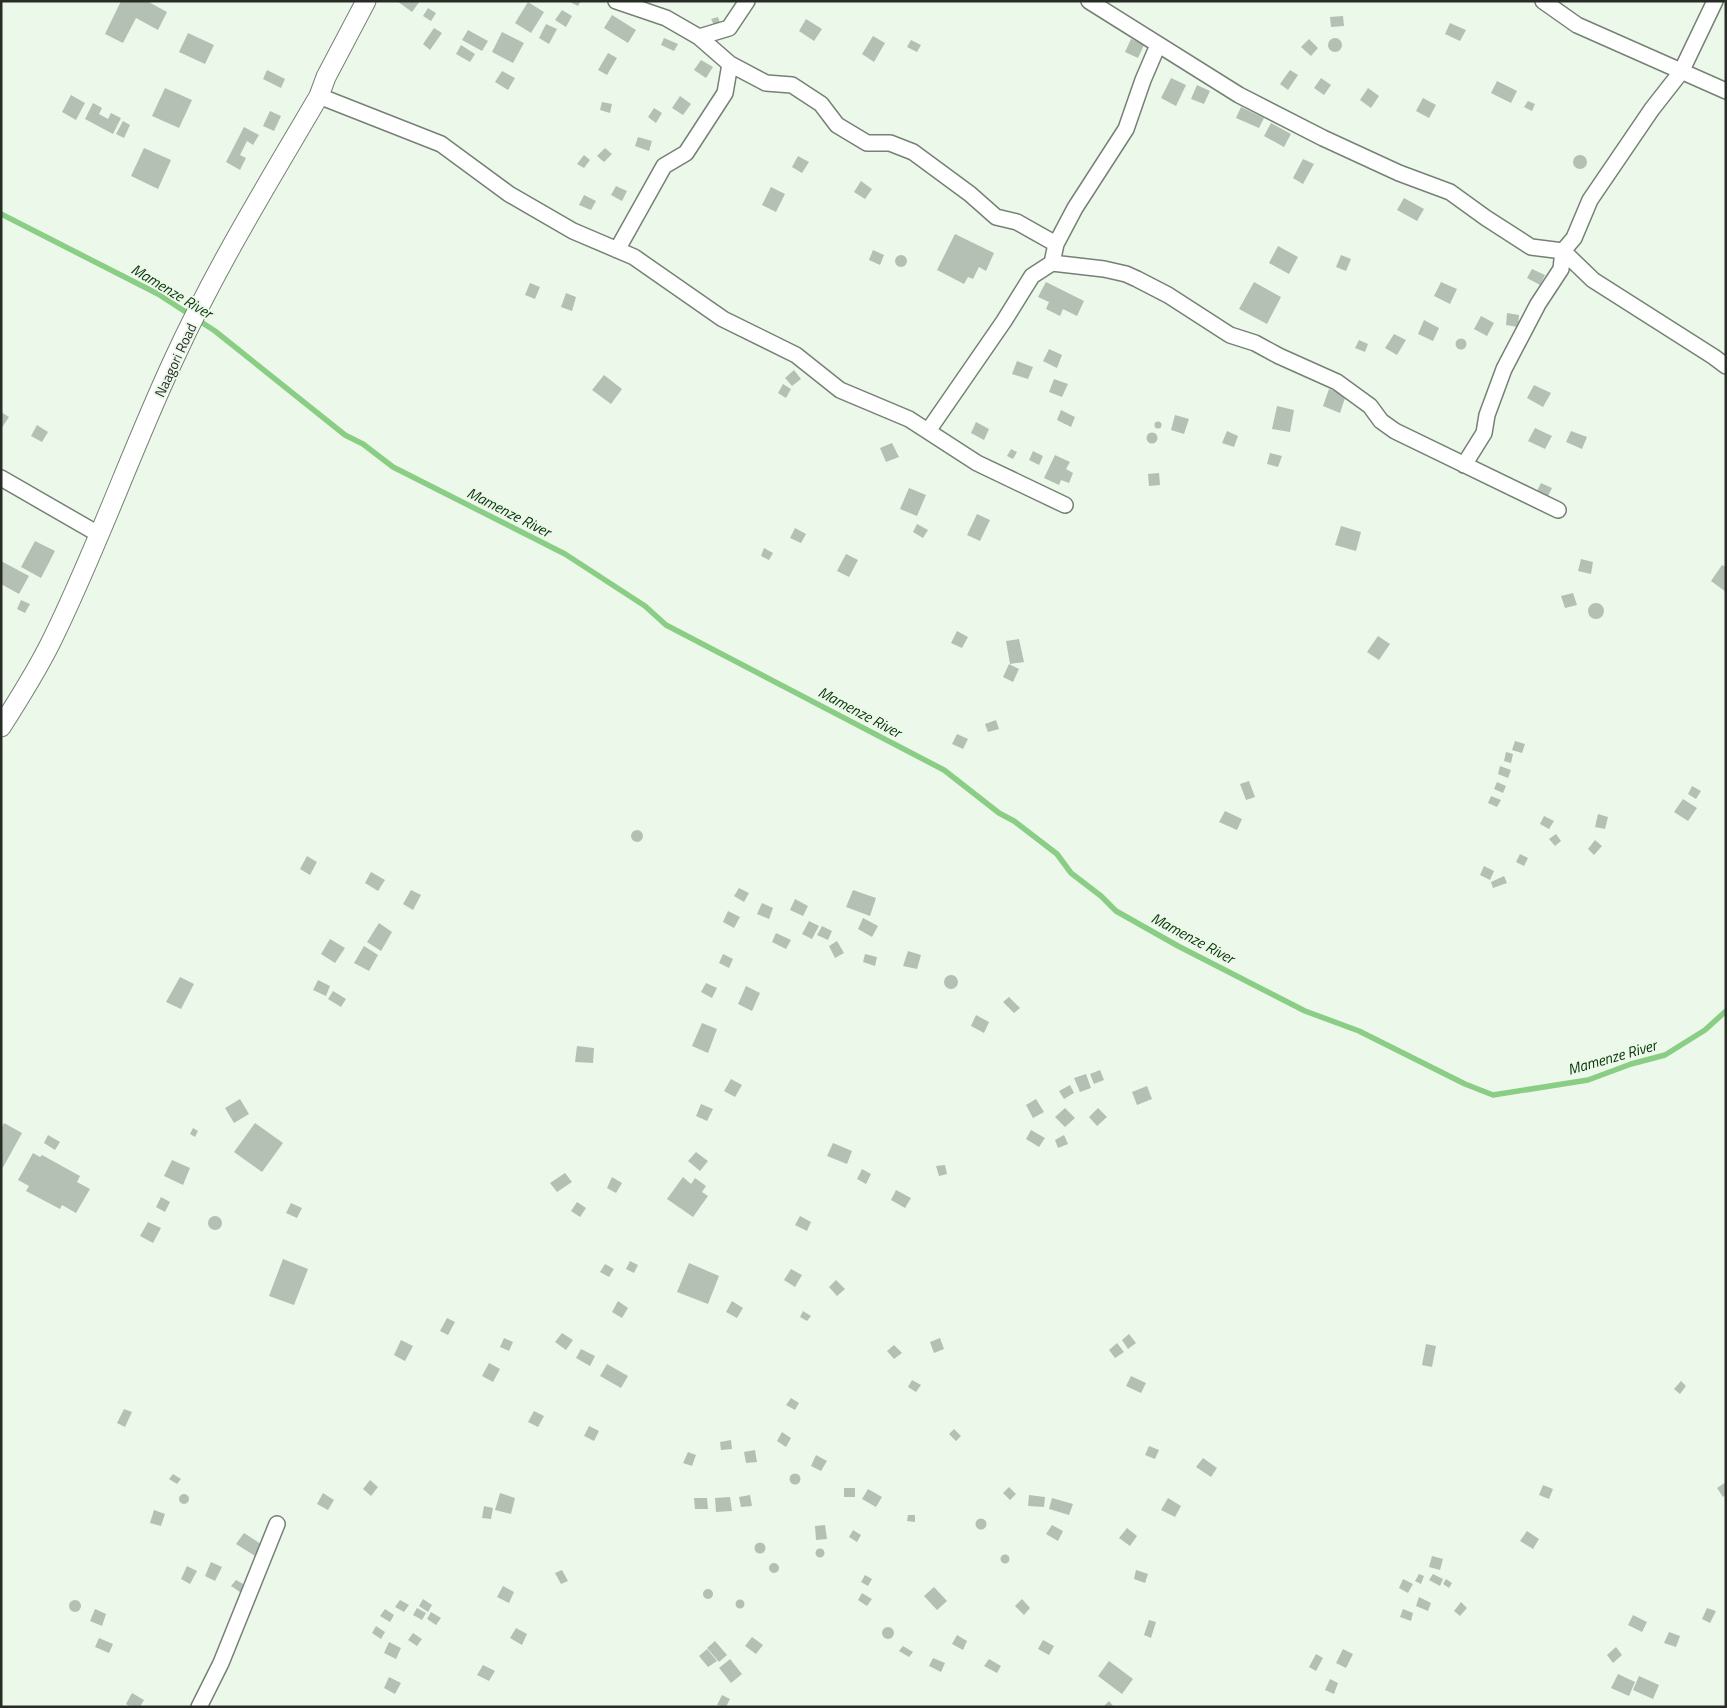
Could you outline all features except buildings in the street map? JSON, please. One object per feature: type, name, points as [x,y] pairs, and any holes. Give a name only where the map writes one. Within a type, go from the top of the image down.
[{"type":"street","name":"Naagori Road","points":[[1,727],[31,680],[51,642],[100,535],[173,360],[228,253],[319,96],[326,77],[366,1]]},
{"type":"street","points":[[616,1],[666,18],[698,37],[730,64],[766,83],[792,85],[822,104],[837,125],[867,143],[890,143],[913,152],[970,194],[996,217],[1017,222],[1056,244]]},
{"type":"street","points":[[698,37],[729,28],[746,1]]},
{"type":"street","points":[[1089,1],[1239,95],[1323,138],[1399,173],[1450,192],[1531,247],[1563,251],[1593,280],[1726,366]]},
{"type":"street","points":[[1543,1],[1577,25],[1726,91]]},
{"type":"street","points":[[1464,465],[1484,433],[1487,415],[1504,369],[1538,304],[1561,269],[1563,251],[1574,238],[1590,200],[1652,108],[1680,72],[1715,1]]},
{"type":"street","points":[[1052,263],[1056,244],[1079,201],[1126,129],[1143,80],[1158,45]]},
{"type":"street","points":[[617,250],[664,166],[686,153],[725,93],[730,64]]},
{"type":"street","points":[[319,96],[441,144],[509,194],[573,231],[634,257],[723,320],[796,355],[840,390],[909,419],[977,463],[1065,505]]},
{"type":"street","points":[[928,431],[1004,321],[1032,276],[1052,263],[1126,274],[1168,295],[1230,335],[1255,343],[1337,382],[1370,406],[1381,421],[1395,432],[1558,510]]},
{"type":"street","points":[[1,478],[100,535]]},
{"type":"street","points":[[199,1707],[221,1663],[277,1524]]},
{"type":"waterway","name":"Mamenze River","points":[[1,214],[158,294],[215,331],[345,435],[363,444],[393,467],[565,554],[645,606],[666,625],[944,770],[999,813],[1014,821],[1057,854],[1071,873],[1101,896],[1116,911],[1178,946],[1305,1011],[1359,1031],[1465,1084],[1493,1095],[1588,1080],[1631,1064],[1665,1055],[1705,1030],[1726,1011]]}]
